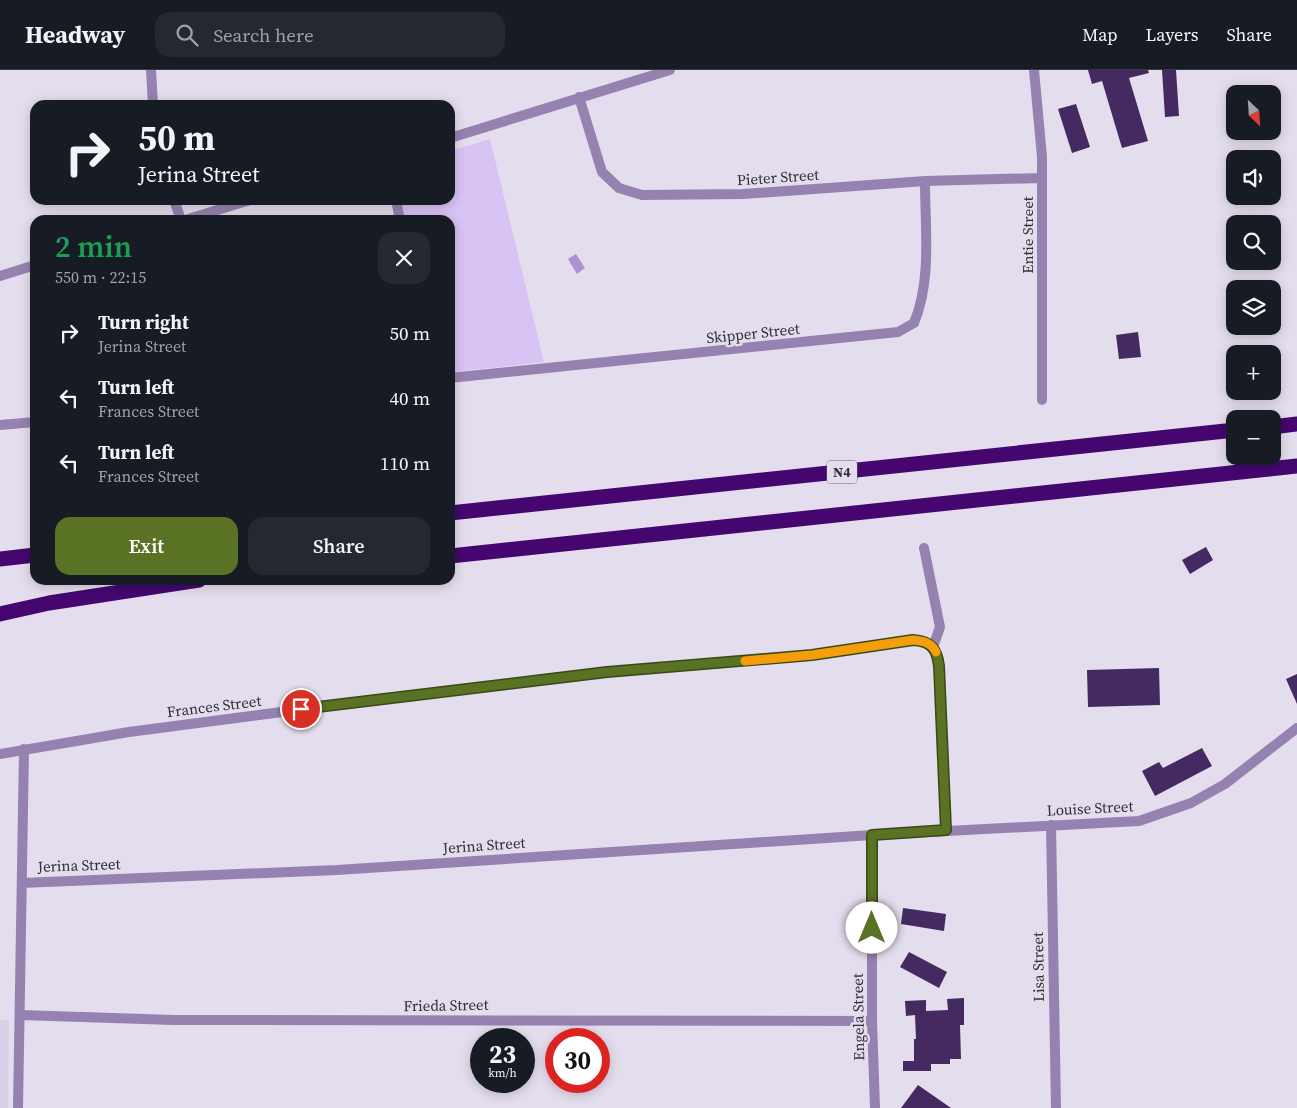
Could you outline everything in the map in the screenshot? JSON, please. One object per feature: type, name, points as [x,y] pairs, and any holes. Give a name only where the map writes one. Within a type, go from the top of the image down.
[{"type":"highway","points":[[1281,425],[1297,424]]},
{"type":"highway","name":"N4","points":[[455,512],[1226,431]]},
{"type":"highway","points":[[455,555],[1297,466]]},
{"type":"highway","points":[[0,559],[30,556]]},
{"type":"highway","points":[[0,614],[49,603],[166,585]]},
{"type":"street","points":[[150,70],[153,100]]},
{"type":"street","points":[[455,136],[670,70]]},
{"type":"street","name":"Entie Street","points":[[1034,70],[1041,134],[1042,400]]},
{"type":"street","name":"Pieter Street","points":[[579,97],[602,172],[619,188],[636,194],[663,196],[743,194],[925,181],[1041,178]]},
{"type":"street","name":"Skipper Street","points":[[455,377],[898,332],[914,323],[921,299],[925,268],[925,181]]},
{"type":"street","points":[[201,215],[234,205]]},
{"type":"street","points":[[0,276],[30,267]]},
{"type":"street","points":[[0,425],[30,422]]},
{"type":"street","points":[[924,548],[940,627],[933,647],[938,654],[939,666],[946,830]]},
{"type":"street","name":"Frances Street","points":[[0,754],[129,732],[589,674],[812,655],[913,640],[924,641],[933,647]]},
{"type":"street","name":"Louise Street","points":[[946,830],[1139,821],[1192,803],[1225,784],[1297,728]]},
{"type":"street","points":[[18,1108],[24,749]]},
{"type":"street","name":"Lisa Street","points":[[1051,825],[1056,1108]]},
{"type":"street","name":"Jerina Street","points":[[22,883],[337,870],[946,830]]},
{"type":"street","name":"Engela Street","points":[[872,835],[872,1021],[875,1108]]},
{"type":"street","name":"Frieda Street","points":[[20,1015],[174,1020],[872,1021]]},
{"type":"shaded area","points":[[490,139],[544,362],[455,372],[455,215],[405,215],[402,205],[455,205],[455,150]]},
{"type":"shaded area","points":[[576,254],[585,268],[577,274],[568,259]]},
{"type":"shaded area","points":[[0,1020],[9,1020],[8,1108],[0,1108]]},
{"type":"building","points":[[1088,70],[1148,70],[1149,73],[1129,78],[1148,141],[1122,148],[1102,81],[1092,84]]},
{"type":"building","points":[[1162,70],[1176,70],[1179,116],[1165,117]]},
{"type":"building","points":[[1076,104],[1090,147],[1072,153],[1058,109]]},
{"type":"building","points":[[1138,332],[1141,357],[1119,359],[1116,335]]},
{"type":"building","points":[[1206,547],[1213,560],[1190,574],[1182,560]]},
{"type":"building","points":[[1159,668],[1160,705],[1088,707],[1087,670]]},
{"type":"building","points":[[1297,674],[1297,704],[1286,679]]},
{"type":"building","points":[[1202,748],[1212,766],[1155,796],[1142,771],[1159,762],[1163,768]]},
{"type":"building","points":[[903,908],[946,914],[944,931],[901,924]]},
{"type":"building","points":[[909,952],[947,972],[939,988],[900,967]]},
{"type":"building","points":[[964,998],[964,1025],[960,1025],[961,1059],[950,1059],[950,1064],[931,1064],[931,1071],[903,1071],[903,1061],[914,1061],[914,1039],[916,1039],[915,1015],[906,1016],[905,1001],[926,1000],[926,1011],[948,1010],[947,999]]},
{"type":"building","points":[[918,1085],[951,1108],[901,1108]]},
{"type":"slow traffic","points":[[745,661],[812,655],[913,640],[924,641],[933,647],[936,652]]},
{"type":"route","points":[[301,709],[607,672],[812,655],[913,640],[924,641],[933,647],[938,654],[946,830],[872,835],[872,928]]}]
